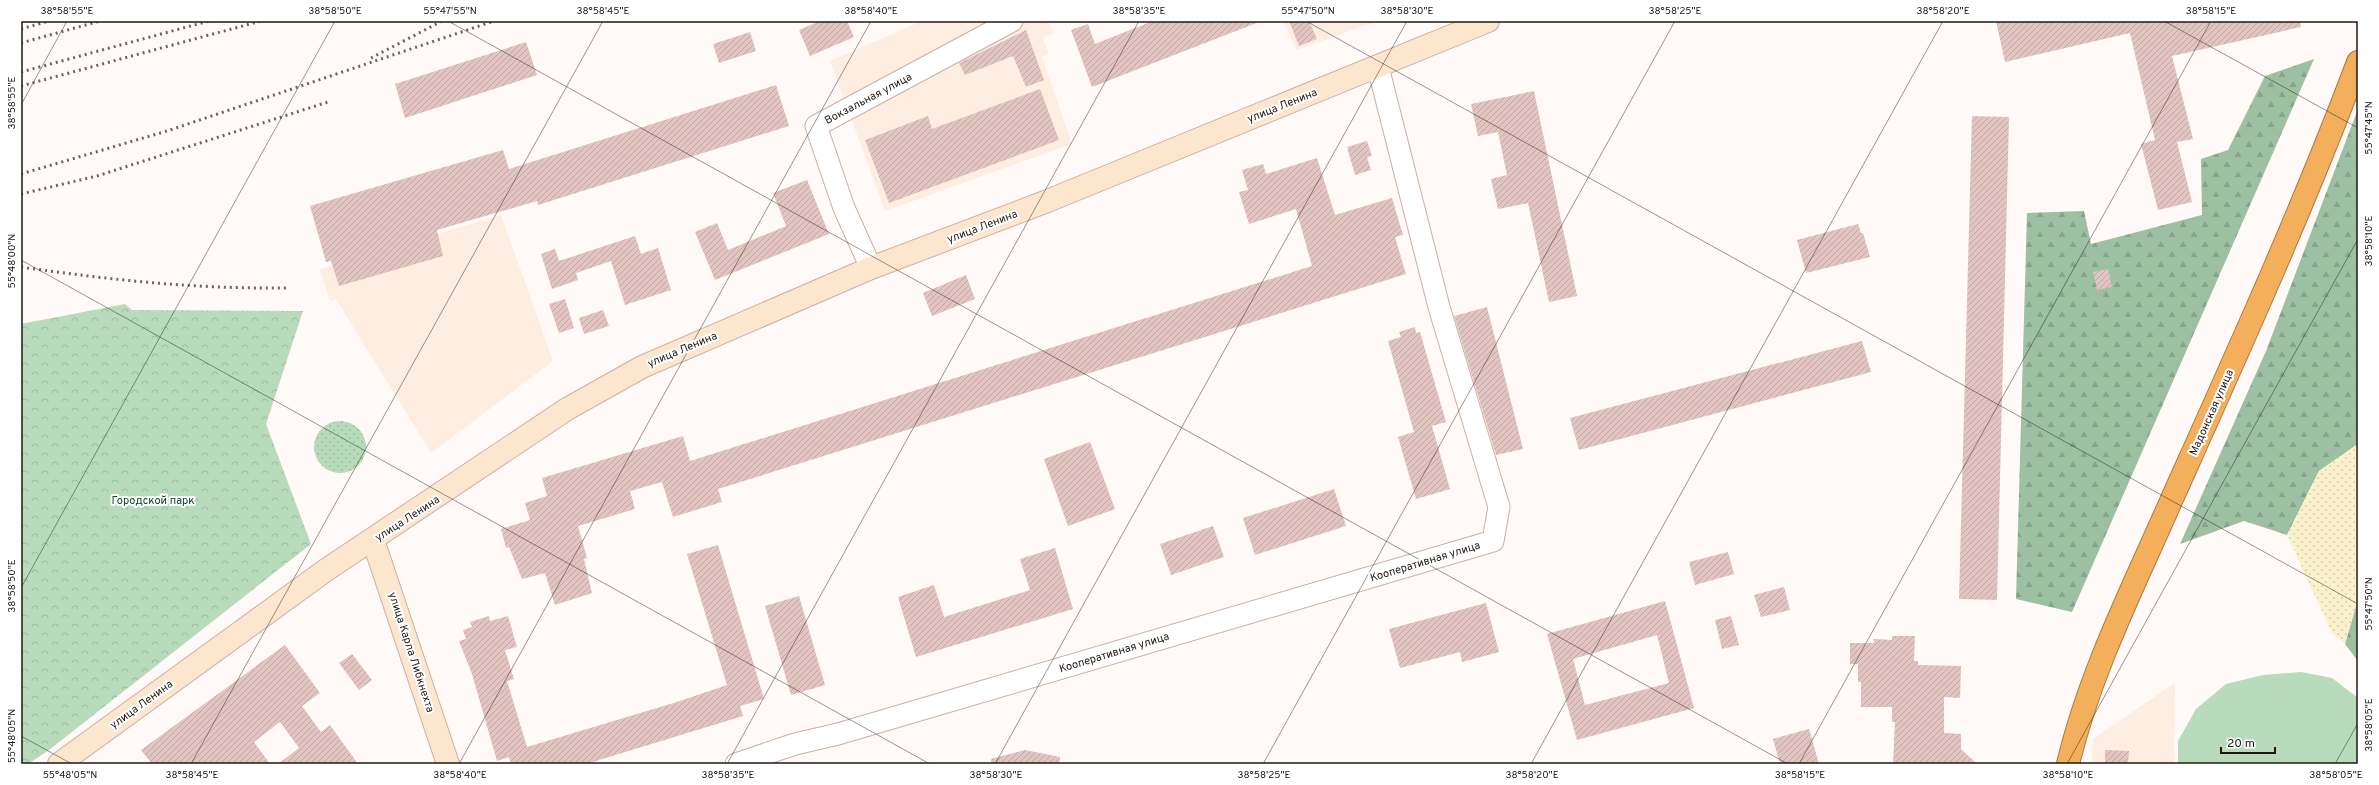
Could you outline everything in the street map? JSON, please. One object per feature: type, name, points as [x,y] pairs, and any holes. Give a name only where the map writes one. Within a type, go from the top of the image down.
[{"type":"highway","name":"Мадонская улица","points":[[2068,764],[2078,720],[2111,634],[2285,242],[2358,62]]},
{"type":"main road","name":"улица Ленина","points":[[58,764],[320,575],[567,409],[642,367],[870,268],[1045,202],[1488,21]]},
{"type":"main road","name":"улица Карла Либкнехта","points":[[373,540],[448,764]]},
{"type":"street","name":"Вокзальная улица","points":[[870,268],[844,208],[816,126],[1012,21]]},
{"type":"street","name":"Кооперативная улица","points":[[736,764],[795,744],[838,734],[1493,540],[1499,507],[1439,307],[1378,67]]},
{"type":"shaded area","points":[[922,21],[1048,21],[1054,33],[1043,38],[1049,54],[1042,57],[1072,144],[885,211],[830,61]]},
{"type":"shaded area","points":[[1283,21],[1377,21],[1297,50]]},
{"type":"shaded area","points":[[501,215],[553,361],[431,453],[336,299],[330,301],[320,269]]},
{"type":"shaded area","points":[[2175,683],[2174,764],[2092,764],[2093,739]]},
{"type":"green space","points":[[2314,59],[2072,612],[2016,599],[2027,213],[2084,211],[2091,244],[2202,215],[2201,159],[2228,150],[2265,76]]},
{"type":"green space","points":[[2358,109],[2358,444],[2319,471],[2287,535],[2244,521],[2180,544],[2266,351]]},
{"type":"green space","name":"Городской парк","points":[[125,304],[132,310],[303,311],[266,424],[311,544],[49,750],[28,764],[21,764],[21,324]]},
{"type":"green space","points":[[335,421],[345,421],[355,425],[362,432],[366,442],[366,452],[362,462],[355,469],[345,473],[335,473],[325,469],[318,462],[314,452],[314,442],[318,432],[325,425]]},
{"type":"green space","points":[[2358,599],[2358,661],[2345,644]]},
{"type":"green space","points":[[2301,672],[2332,678],[2358,698],[2358,764],[2178,764],[2178,741],[2196,709],[2226,684],[2263,675]]},
{"type":"sand","points":[[2358,444],[2358,599],[2345,644],[2332,633],[2287,535],[2319,471]]},
{"type":"building","points":[[820,21],[847,21],[854,37],[810,56],[799,30]]},
{"type":"building","points":[[1153,21],[1259,22],[1092,87],[1071,30],[1088,24],[1095,44]]},
{"type":"building","points":[[1289,21],[1309,21],[1317,39],[1299,46]]},
{"type":"building","points":[[1996,21],[2300,21],[2301,27],[2172,56],[2193,139],[2177,142],[2192,202],[2158,210],[2141,144],[2155,140],[2130,33],[2005,62]]},
{"type":"building","points":[[1026,30],[1044,80],[1026,87],[1013,56],[965,75],[959,63]]},
{"type":"building","points":[[750,32],[756,51],[719,63],[713,44]]},
{"type":"building","points":[[526,42],[537,75],[405,118],[395,84]]},
{"type":"building","points":[[776,85],[789,126],[538,205],[537,201],[437,230],[443,256],[339,286],[331,261],[326,262],[310,206],[503,150],[509,169]]},
{"type":"building","points":[[1040,89],[1059,140],[889,203],[865,140],[928,116],[932,129]]},
{"type":"building","points":[[1534,91],[1577,296],[1549,302],[1528,203],[1498,209],[1491,179],[1507,175],[1498,132],[1478,136],[1471,104]]},
{"type":"building","points":[[1972,116],[2009,117],[1997,600],[1959,599]]},
{"type":"building","points":[[1367,141],[1372,156],[1367,157],[1371,170],[1355,175],[1347,147]]},
{"type":"building","points":[[1317,158],[1335,215],[1392,198],[1403,235],[1395,237],[1406,274],[718,489],[722,502],[673,517],[662,482],[630,491],[635,509],[578,526],[587,558],[584,559],[592,593],[555,605],[545,573],[522,579],[509,547],[506,548],[501,529],[530,520],[525,503],[547,496],[542,478],[683,436],[690,461],[1312,266],[1296,209],[1249,224],[1239,192],[1248,190],[1242,170],[1263,164],[1266,174]]},
{"type":"building","points":[[807,180],[829,234],[715,280],[695,232],[717,223],[728,250],[786,226],[773,193]]},
{"type":"building","points":[[1858,224],[1861,233],[1863,233],[1870,257],[1806,273],[1797,240]]},
{"type":"building","points":[[635,236],[641,254],[658,248],[671,290],[625,305],[611,261],[576,273],[578,280],[552,289],[541,254],[555,249],[559,261]]},
{"type":"building","points":[[2108,269],[2112,287],[2097,290],[2093,272]]},
{"type":"building","points":[[966,275],[975,299],[932,316],[923,293]]},
{"type":"building","points":[[565,299],[574,328],[559,333],[549,304]]},
{"type":"building","points":[[1487,307],[1523,449],[1496,455],[1454,316]]},
{"type":"building","points":[[603,310],[609,326],[584,334],[579,318]]},
{"type":"building","points":[[1415,327],[1416,333],[1420,332],[1446,422],[1432,426],[1450,489],[1416,499],[1398,437],[1414,432],[1388,341],[1401,337],[1399,332]]},
{"type":"building","points":[[1862,341],[1871,372],[1579,450],[1570,418]]},
{"type":"building","points":[[1090,442],[1115,509],[1068,526],[1044,459]]},
{"type":"building","points":[[1334,489],[1346,526],[1255,555],[1243,518]]},
{"type":"building","points":[[1213,526],[1224,557],[1171,575],[1160,544]]},
{"type":"building","points":[[718,545],[764,699],[740,706],[743,716],[586,764],[511,764],[509,757],[497,761],[472,674],[459,641],[466,639],[463,630],[472,627],[470,622],[489,616],[490,621],[508,616],[517,647],[505,650],[514,679],[507,681],[527,747],[677,702],[727,685],[687,554]]},
{"type":"building","points":[[1055,548],[1073,609],[916,657],[898,597],[934,585],[944,617],[1030,590],[1020,559]]},
{"type":"building","points":[[1728,552],[1734,574],[1695,585],[1689,562]]},
{"type":"building","points":[[1784,587],[1790,610],[1761,617],[1754,595]]},
{"type":"building","points":[[799,596],[825,685],[791,695],[765,606]]},
{"type":"building","points":[[1665,601],[1694,708],[1577,740],[1547,634]],"holes":[[[1657,635],[1669,683],[1585,705],[1573,659]]]},
{"type":"building","points":[[1486,603],[1499,652],[1462,662],[1460,652],[1400,668],[1389,629]]},
{"type":"building","points":[[1731,616],[1739,645],[1722,649],[1715,620]]},
{"type":"building","points":[[1892,636],[1915,636],[1914,661],[1918,661],[1918,665],[1961,666],[1960,698],[1944,697],[1944,733],[1961,734],[1961,749],[1977,764],[1893,764],[1895,722],[1892,722],[1892,707],[1861,707],[1861,682],[1858,682],[1858,664],[1850,664],[1850,643],[1874,643],[1874,639],[1892,640]]},
{"type":"building","points":[[285,645],[320,693],[302,706],[321,732],[330,725],[358,764],[278,764],[299,748],[280,722],[254,742],[270,764],[152,764],[141,750]]},
{"type":"building","points":[[352,654],[372,680],[359,690],[339,663]]},
{"type":"building","points":[[1809,729],[1819,764],[1780,764],[1773,739]]},
{"type":"building","points":[[1025,750],[1060,757],[1059,764],[992,764],[991,759]]},
{"type":"building","points":[[2105,750],[2129,751],[2128,764],[2105,764]]},
{"type":"railway","points":[[21,29],[49,21]]},
{"type":"railway","points":[[21,43],[100,21]]},
{"type":"railway","points":[[21,72],[209,21]]},
{"type":"railway","points":[[21,86],[261,21]]},
{"type":"railway","points":[[371,58],[442,21]]},
{"type":"railway","points":[[21,174],[167,131],[494,21]]},
{"type":"railway","points":[[21,194],[97,176],[328,102]]},
{"type":"railway","points":[[21,267],[153,283],[219,287],[287,288]]}]
